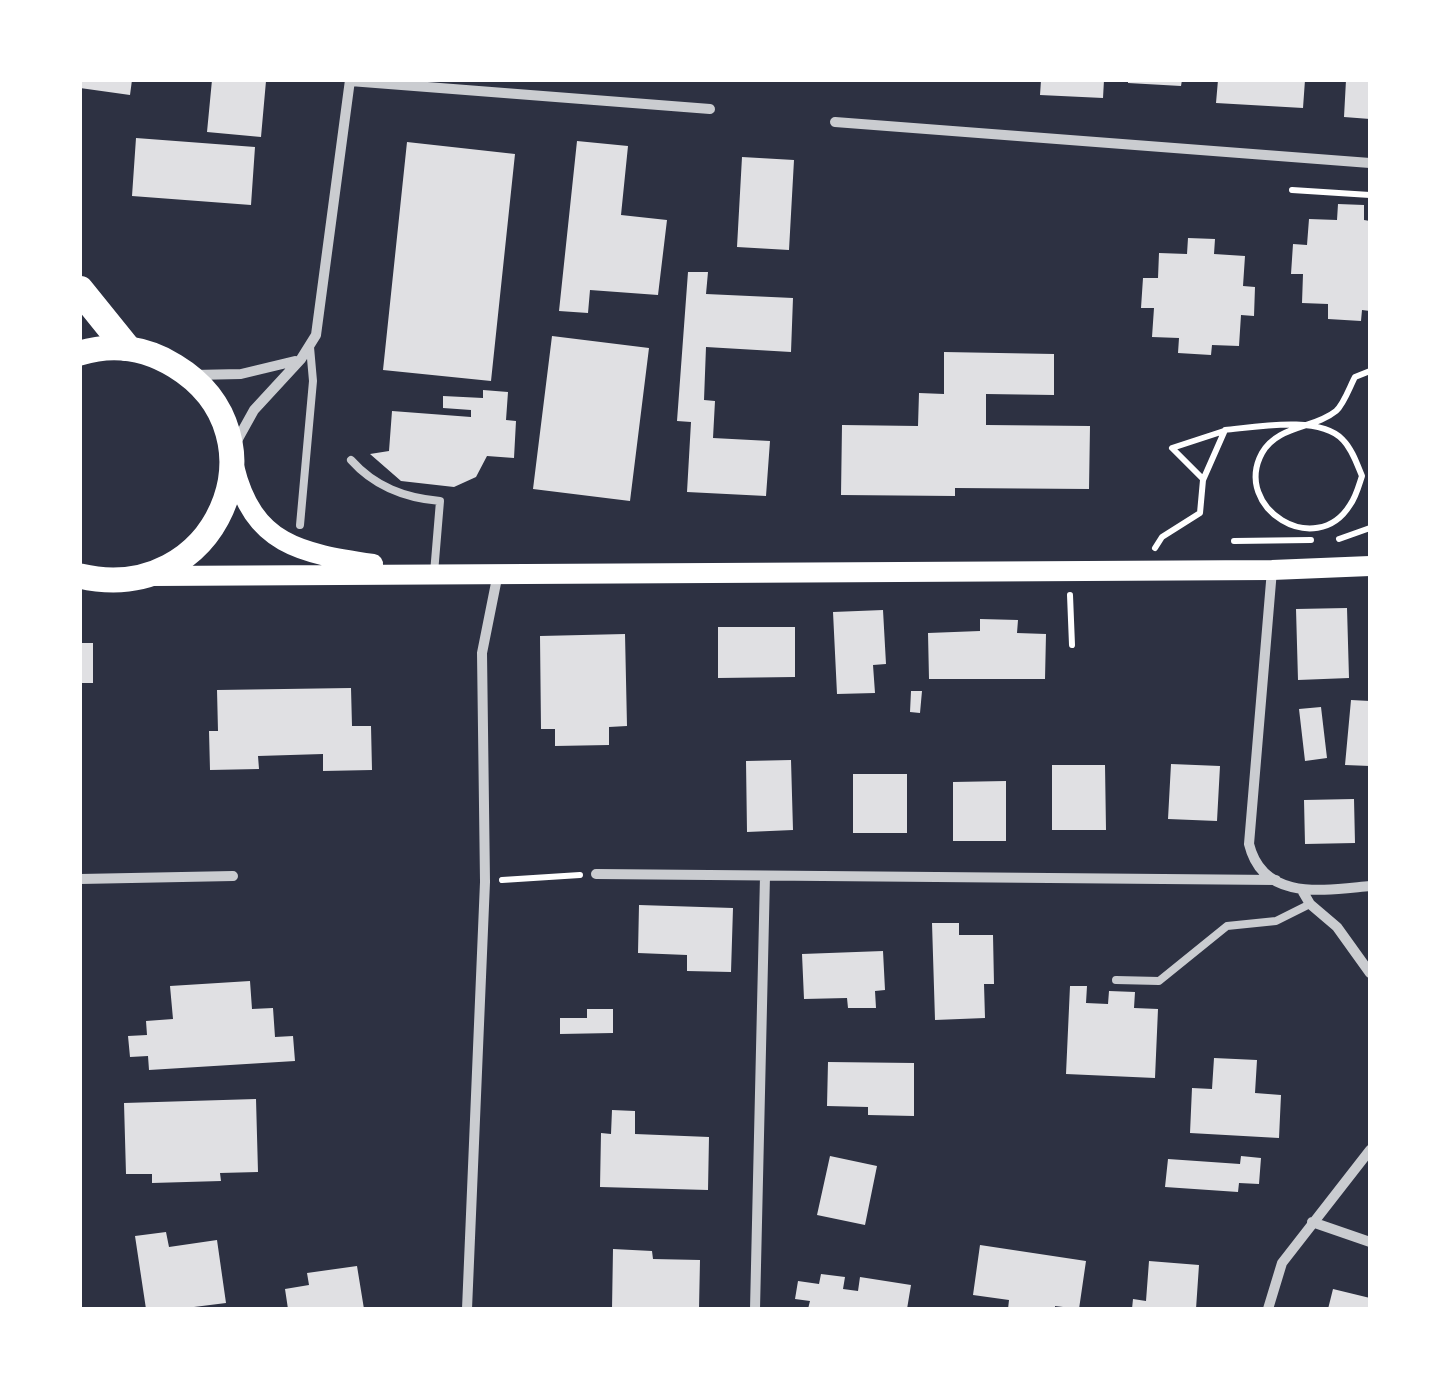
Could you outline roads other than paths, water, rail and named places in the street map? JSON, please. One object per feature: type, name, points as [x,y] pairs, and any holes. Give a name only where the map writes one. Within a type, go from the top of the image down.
[{"type":"highway","points":[[80,290],[126,348]]},
{"type":"main road","points":[[80,353],[96,348],[126,348],[160,356],[190,375],[210,396],[224,422],[242,496],[254,516],[295,548],[434,573]]},
{"type":"main road","points":[[152,576],[191,554],[219,518],[229,485],[231,451]]},
{"type":"main road","points":[[80,576],[126,582],[152,576],[1272,570],[1370,566]]},
{"type":"street","points":[[231,451],[254,410],[310,347],[320,320],[350,81],[710,109]]},
{"type":"street","points":[[835,122],[1370,163]]},
{"type":"street","points":[[190,375],[242,374],[300,359]]},
{"type":"street","points":[[1272,570],[1250,844],[1253,858],[1276,880],[1303,892],[1370,886]]},
{"type":"street","points":[[467,1309],[485,882],[482,653],[498,573]]},
{"type":"street","points":[[596,874],[1276,880]]},
{"type":"street","points":[[80,879],[233,876]]},
{"type":"street","points":[[755,1309],[765,876]]},
{"type":"street","points":[[1303,892],[1310,904],[1337,927],[1370,973]]},
{"type":"street","points":[[1268,1309],[1282,1263],[1370,1150]]},
{"type":"street","points":[[1312,1222],[1370,1242]]},
{"type":"lane","points":[[300,526],[314,380],[310,347]]},
{"type":"lane","points":[[351,460],[367,478],[412,498],[440,502],[434,573]]},
{"type":"lane","points":[[1116,980],[1159,981],[1228,926],[1276,921],[1310,904]]}]
